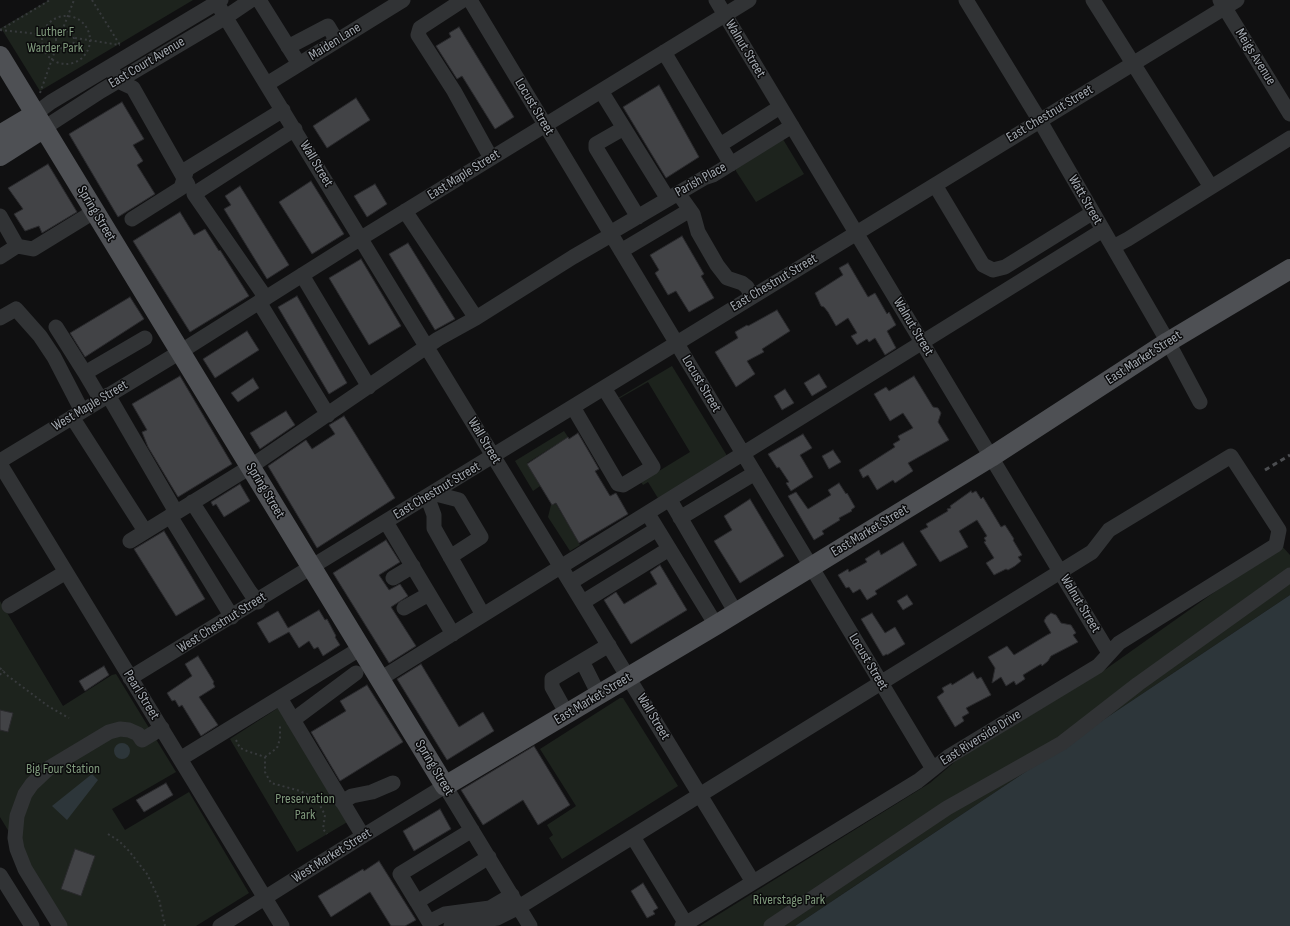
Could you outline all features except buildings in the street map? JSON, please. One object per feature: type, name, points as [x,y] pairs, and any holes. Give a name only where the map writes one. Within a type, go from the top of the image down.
[{"type":"main road","name":"Spring Street","points":[[0,56],[445,786]]},
{"type":"main road","points":[[0,135],[39,121]]},
{"type":"main road","points":[[0,156],[39,121]]},
{"type":"main road","name":"East Market Street","points":[[445,786],[812,567],[991,457],[1168,342],[1290,268]]},
{"type":"street","name":"East Court Avenue","points":[[39,121],[118,81],[226,17],[251,0]]},
{"type":"street","points":[[259,0],[299,64]]},
{"type":"street","name":"Maiden Lane","points":[[267,84],[403,0]]},
{"type":"street","points":[[463,0],[420,28],[418,35],[454,90],[491,158]]},
{"type":"street","name":"Locust Street","points":[[470,0],[933,769]]},
{"type":"street","name":"Walnut Street","points":[[716,0],[1109,653]]},
{"type":"street","name":"East Maple Street","points":[[180,352],[361,238],[748,0]]},
{"type":"street","name":"Watt Street","points":[[966,0],[1040,120],[1168,342],[1200,402]]},
{"type":"street","points":[[1093,0],[1211,187]]},
{"type":"street","name":"East Court Avenue","points":[[39,121],[110,67],[217,1]]},
{"type":"street","name":"Wall Street","points":[[217,1],[753,882]]},
{"type":"street","name":"East Chestnut Street","points":[[312,567],[1133,64],[1227,3]]},
{"type":"street","name":"Meigs Avenue","points":[[1227,3],[1290,114]]},
{"type":"street","points":[[288,47],[328,26],[337,41]]},
{"type":"street","points":[[664,52],[731,164]]},
{"type":"street","points":[[110,67],[118,81],[133,88],[184,180],[262,300],[328,415]]},
{"type":"street","points":[[601,91],[624,128],[673,196],[693,214],[698,232],[717,265],[727,278],[742,283],[747,287],[752,297]]},
{"type":"street","points":[[720,145],[780,107]]},
{"type":"street","points":[[132,219],[181,188],[187,169],[283,110]]},
{"type":"street","name":"Parish Place","points":[[130,541],[250,467],[438,339],[476,318],[638,217],[704,178],[731,164],[792,126]]},
{"type":"street","points":[[624,128],[596,144],[596,148],[638,217]]},
{"type":"street","points":[[194,194],[294,129]]},
{"type":"street","points":[[1112,247],[1128,239],[1290,138]]},
{"type":"street","points":[[935,185],[983,265],[992,270],[1005,267],[1092,212]]},
{"type":"street","points":[[621,251],[690,210]]},
{"type":"street","points":[[0,257],[17,246],[33,248],[95,211]]},
{"type":"street","points":[[405,211],[476,318]]},
{"type":"street","points":[[0,216],[17,246]]},
{"type":"street","points":[[380,679],[561,566],[648,514],[1103,230]]},
{"type":"street","points":[[302,275],[369,387]]},
{"type":"street","points":[[0,318],[16,309],[40,336],[54,357],[77,414],[145,532]]},
{"type":"street","points":[[56,327],[85,373],[105,398],[232,617]]},
{"type":"street","points":[[85,373],[145,338]]},
{"type":"street","name":"West Maple Street","points":[[0,463],[77,414],[180,352]]},
{"type":"street","points":[[573,407],[618,484],[623,486],[653,467],[604,388]]},
{"type":"street","name":"East Riverside Drive","points":[[684,925],[918,781],[948,757],[1098,666],[1119,643],[1276,544],[1279,530],[1231,456],[1109,530],[1092,552],[1060,572]]},
{"type":"street","name":"Pearl Street","points":[[0,463],[282,926]]},
{"type":"street","points":[[680,518],[755,473]]},
{"type":"street","points":[[450,557],[482,537],[463,498],[458,478]]},
{"type":"street","points":[[463,498],[430,495],[434,515],[434,528],[483,616]]},
{"type":"street","points":[[434,515],[463,498]]},
{"type":"street","points":[[670,500],[736,612]]},
{"type":"street","points":[[192,502],[258,602]]},
{"type":"street","points":[[648,514],[716,625]]},
{"type":"street","points":[[386,522],[453,634]]},
{"type":"street","points":[[571,582],[657,529]]},
{"type":"street","points":[[582,602],[670,549]]},
{"type":"street","points":[[393,578],[413,566]]},
{"type":"street","name":"West Chestnut Street","points":[[130,678],[258,602],[312,567]]},
{"type":"street","points":[[9,606],[66,572]]},
{"type":"street","points":[[472,830],[400,874],[417,902],[425,924],[445,914],[490,908],[515,901],[634,837],[880,682],[1060,572]]},
{"type":"street","points":[[771,926],[947,808],[1062,742],[1138,684],[1290,575]]},
{"type":"street","points":[[404,608],[429,594]]},
{"type":"street","points":[[567,714],[552,687],[552,679],[609,645]]},
{"type":"street","points":[[180,760],[361,648]]},
{"type":"street","points":[[582,661],[599,695]]},
{"type":"street","points":[[286,720],[356,673]]},
{"type":"street","points":[[280,698],[286,720],[342,802],[363,836]]},
{"type":"street","points":[[60,926],[25,869],[17,849],[15,838],[16,816],[25,794],[32,784],[49,768],[112,730],[129,730],[138,734],[142,740],[162,728]]},
{"type":"street","points":[[342,802],[352,796],[372,792],[393,783]]},
{"type":"street","name":"Spring Street","points":[[445,786],[530,926]]},
{"type":"street","name":"West Market Street","points":[[220,926],[445,786]]},
{"type":"street","points":[[634,837],[684,925]]},
{"type":"street","points":[[417,902],[489,858]]},
{"type":"street","points":[[0,875],[32,926]]},
{"type":"street","points":[[451,926],[499,922],[515,901]]},
{"type":"path","points":[[50,0],[0,30],[57,36]]},
{"type":"path","points":[[74,0],[62,31],[57,36],[56,42],[62,49],[68,49],[73,46],[75,38]]},
{"type":"path","points":[[62,31],[70,32],[75,38],[120,44],[92,0]]},
{"type":"path","points":[[56,17],[74,17],[84,23],[88,28],[90,40],[87,52],[78,62],[64,64],[52,60],[46,55],[43,49],[41,42],[42,34],[51,20],[56,17]]},
{"type":"path","points":[[39,94],[58,45]]},
{"type":"path","points":[[0,668],[8,676],[48,706],[68,718]]},
{"type":"path","points":[[0,675],[3,670]]},
{"type":"path","points":[[265,757],[277,748],[286,720]]},
{"type":"path","points":[[234,737],[240,748],[247,752],[265,757]]},
{"type":"path","points":[[265,757],[265,772],[271,783],[297,790],[316,798],[325,815],[323,829],[327,834]]},
{"type":"path","points":[[108,834],[119,841],[129,851],[147,874],[159,899],[165,926]]},
{"type":"green space","name":"Luther F Warder Park","points":[[49,0],[193,0],[40,91],[1,28]]},
{"type":"green space","points":[[781,136],[804,174],[756,202],[736,171],[735,164]]},
{"type":"green space","points":[[672,366],[729,459],[661,503],[648,482],[643,485],[641,482],[690,452],[648,382],[618,398]]},
{"type":"green space","points":[[564,431],[568,437],[527,463],[540,486],[533,491],[515,461]]},
{"type":"green space","points":[[556,504],[580,545],[570,551],[548,517],[551,505]]},
{"type":"green space","name":"Riverstage Park","points":[[1281,545],[1290,555],[1290,595],[795,926],[700,926],[930,783],[957,760],[1106,669]]},
{"type":"green space","name":"Big Four Station","points":[[0,601],[63,706],[112,675],[116,674],[176,772],[112,809],[125,830],[189,792],[249,893],[196,926],[66,926],[0,817]]},
{"type":"green space","points":[[620,698],[623,698],[678,786],[562,859],[549,838],[553,835],[547,825],[576,806],[540,749]]},
{"type":"green space","name":"Preservation Park","points":[[278,708],[349,821],[297,852],[230,739]]},
{"type":"shaded area","points":[[1290,595],[1290,926],[795,926]]},
{"type":"shaded area","points":[[119,743],[125,743],[130,748],[128,757],[125,759],[119,759],[114,754],[114,748]]},
{"type":"shaded area","points":[[92,774],[98,780],[67,820],[52,806]]},
{"type":"railway","points":[[1265,470],[1290,455]]}]
